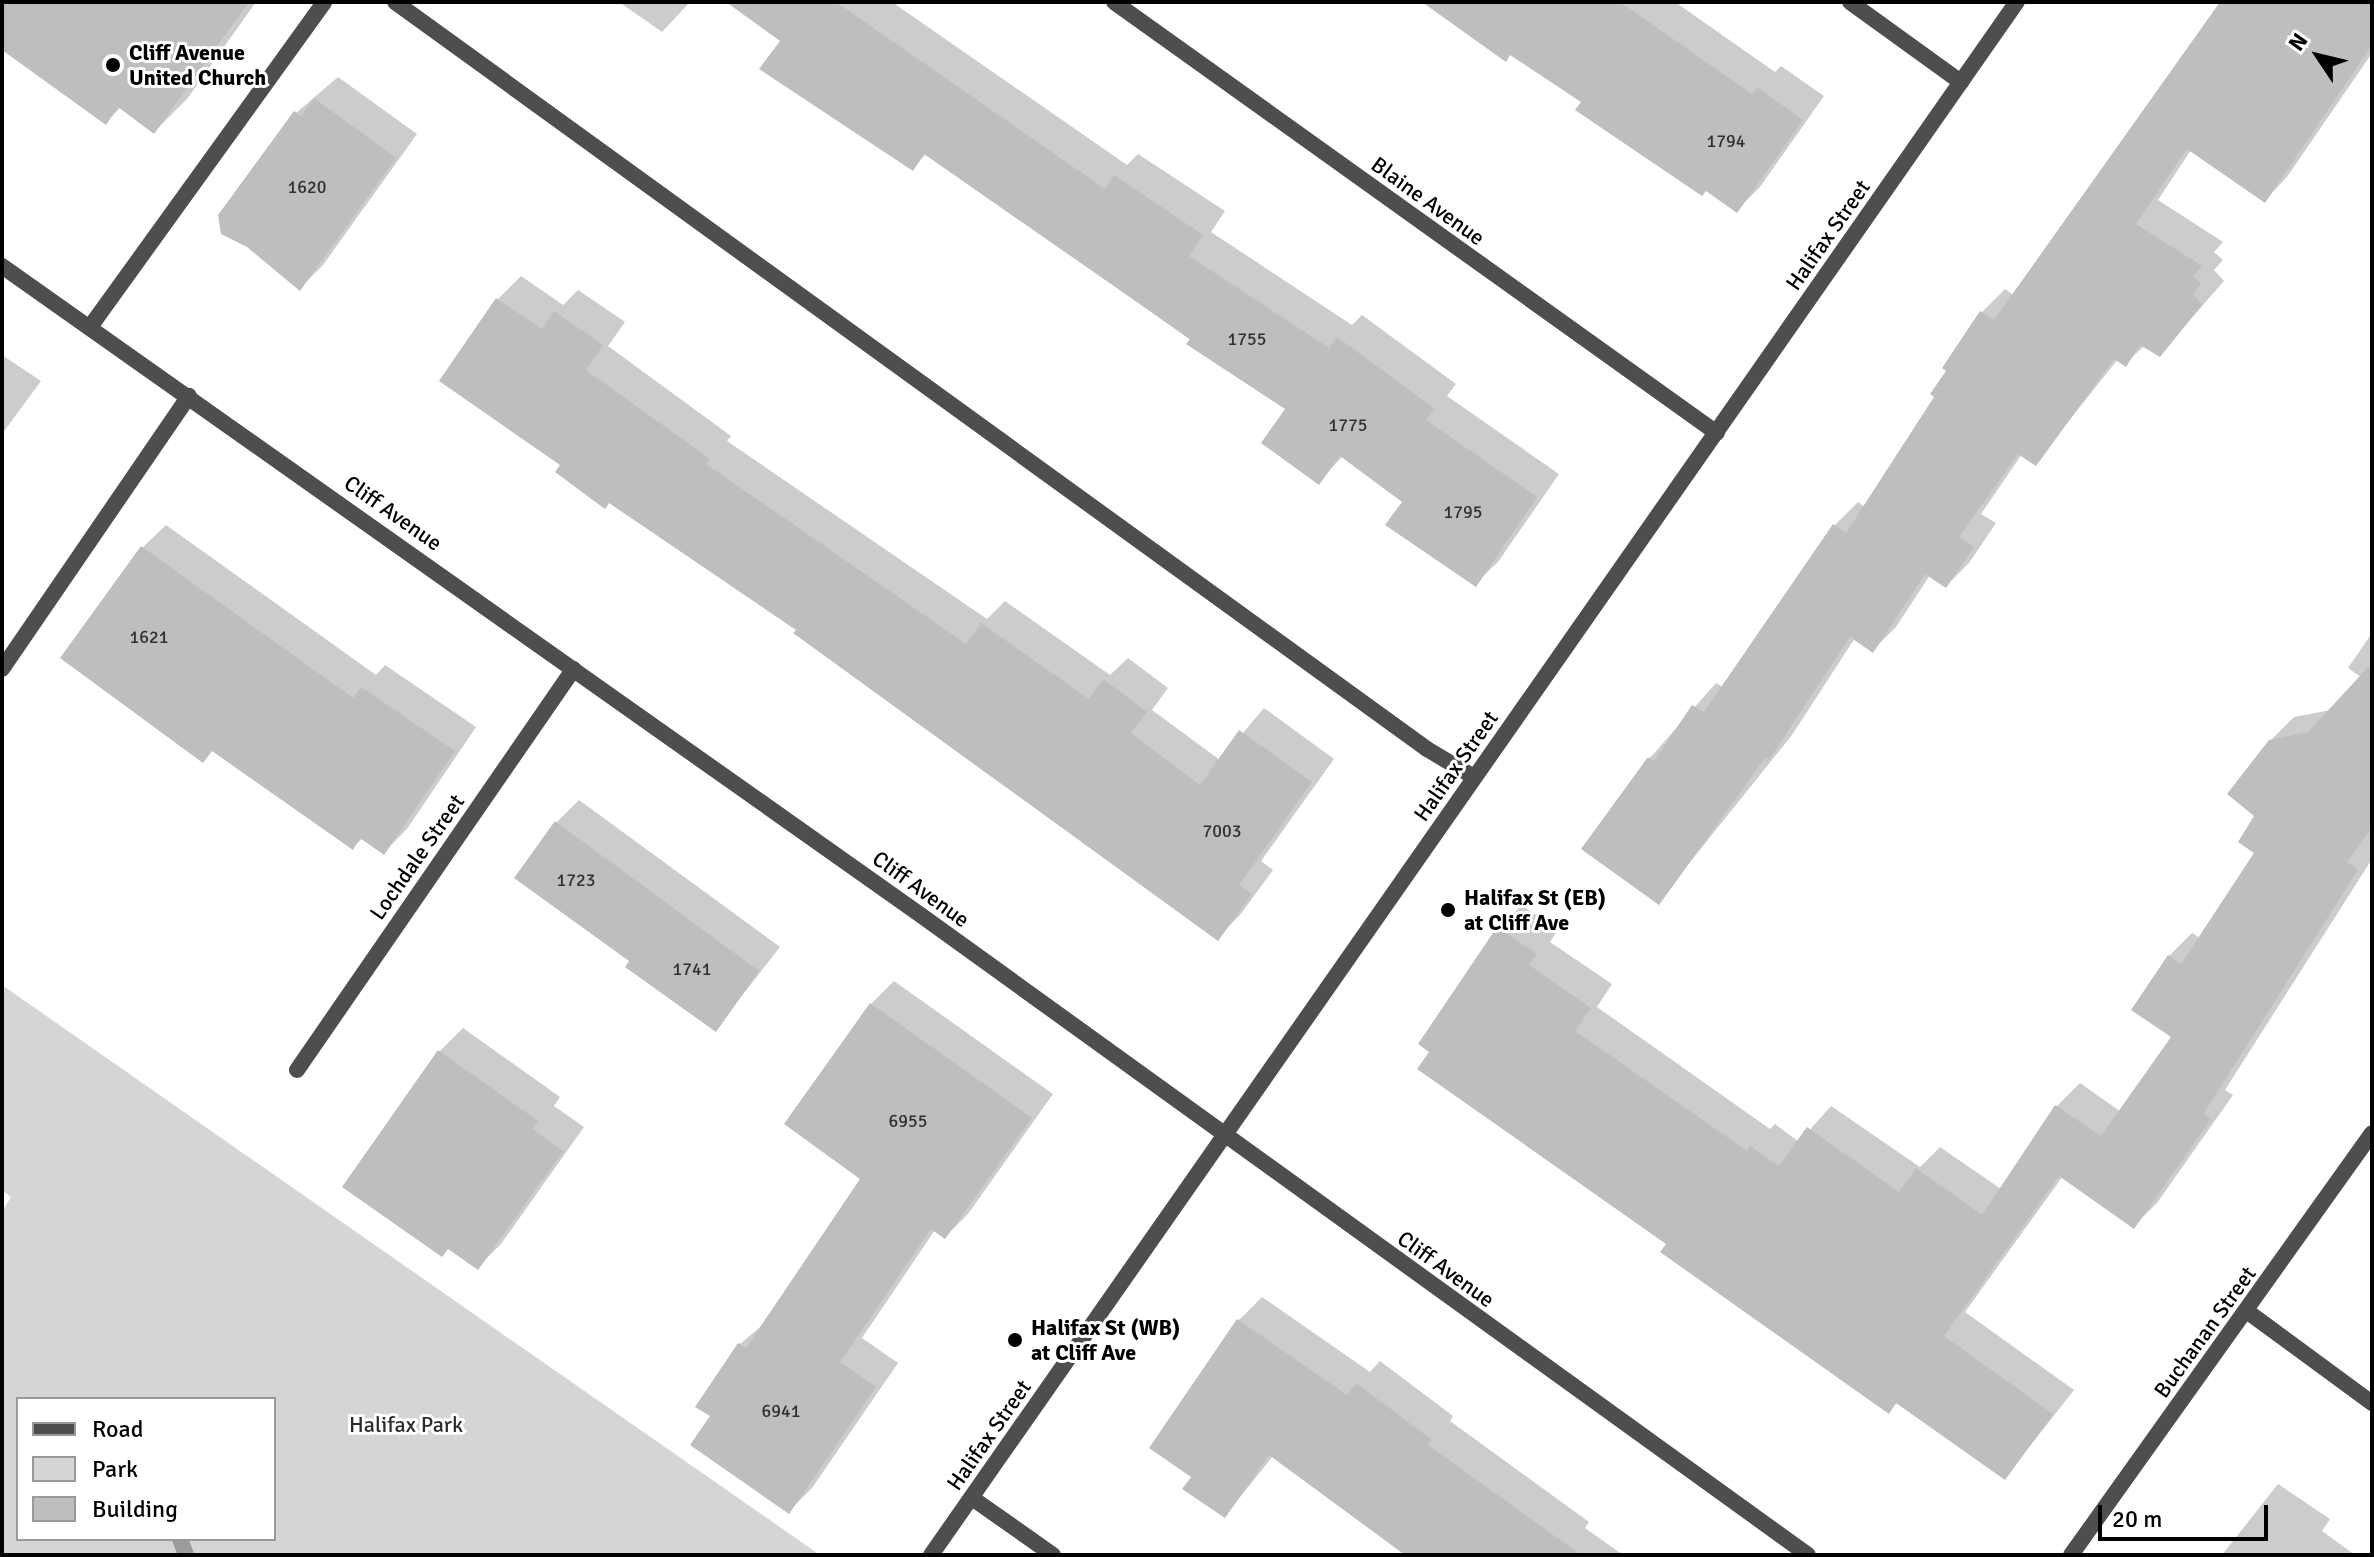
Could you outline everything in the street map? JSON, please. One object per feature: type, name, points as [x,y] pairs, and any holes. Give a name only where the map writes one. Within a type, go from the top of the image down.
[{"type":"street","points":[[90,327],[324,2]]},
{"type":"street","points":[[395,2],[1427,749],[1474,777]]},
{"type":"street","name":"Blaine Avenue","points":[[1114,2],[1717,433]]},
{"type":"street","points":[[1850,2],[1961,82]]},
{"type":"street","name":"Halifax Street","points":[[931,1555],[2017,2]]},
{"type":"street","name":"Cliff Avenue","points":[[2,266],[574,669],[1808,1555]]},
{"type":"street","points":[[2,669],[189,396]]},
{"type":"street","name":"Lochdale Street","points":[[297,1070],[574,669]]},
{"type":"street","name":"Buchanan Street","points":[[2071,1555],[2248,1312],[2372,1133]]},
{"type":"street","points":[[2248,1312],[2372,1403]]},
{"type":"street","points":[[972,1498],[1053,1555]]},
{"type":"green space","name":"Halifax Park","points":[[2,985],[820,1555],[2,1555],[2,1212],[11,1197],[2,1190]]},
{"type":"building","name":"Cliff Avenue United Church","points":[[2,2],[249,2],[154,134],[118,107],[106,125],[2,50]]},
{"type":"building","points":[[726,2],[836,2],[1105,189],[1114,175],[1203,235],[1189,256],[1329,348],[1337,337],[1434,408],[1426,420],[1537,497],[1476,587],[1385,525],[1402,502],[1340,456],[1319,485],[1261,443],[1285,409],[1186,344],[1190,339],[924,154],[913,171],[759,69],[780,41]]},
{"type":"building","points":[[1422,2],[1620,2],[1752,94],[1757,87],[1803,120],[1737,213],[1706,191],[1702,196],[1575,110],[1581,102],[1510,55],[1506,62]]},
{"type":"building","points":[[2220,2],[2372,2],[2372,45],[2265,203],[2187,149],[2136,224],[2202,266],[2193,276],[2201,284],[2193,294],[2202,305],[2160,357],[2140,345],[2126,367],[2114,359],[2036,466],[2018,454],[1959,537],[1974,547],[1946,588],[1925,574],[1873,653],[1850,637],[1769,760],[1765,758],[1659,905],[1581,849],[1648,757],[1654,761],[1692,705],[1704,712],[1833,524],[1846,533],[1934,397],[1930,394],[1946,371],[1942,368],[1980,311],[1994,320]]},
{"type":"building","points":[[314,98],[396,158],[300,291],[247,247],[221,234],[218,215],[294,111],[301,116]]},
{"type":"building","points":[[496,298],[542,329],[554,311],[603,345],[586,370],[710,459],[706,464],[966,644],[981,623],[1089,699],[1103,679],[1147,712],[1131,733],[1200,785],[1239,730],[1312,782],[1239,885],[1252,894],[1218,941],[793,633],[796,630],[609,503],[605,509],[555,472],[560,465],[439,381]]},
{"type":"building","points":[[141,546],[353,698],[361,687],[455,751],[384,855],[360,838],[353,850],[212,751],[203,763],[60,658]]},
{"type":"building","points":[[2372,663],[2372,827],[2347,862],[2358,870],[2204,1113],[2211,1119],[2134,1229],[2059,1176],[1944,1336],[2053,1414],[2005,1480],[1896,1403],[1889,1414],[1660,1252],[1666,1244],[1417,1069],[1429,1052],[1418,1044],[1497,927],[1537,954],[1529,965],[1591,1008],[1575,1031],[1747,1151],[1750,1146],[1779,1166],[1807,1127],[1899,1192],[1916,1168],[1982,1215],[2055,1105],[2101,1136],[2171,1037],[2131,1010],[2168,955],[2181,964],[2254,853],[2238,842],[2254,816],[2227,794],[2269,740],[2308,732]]},
{"type":"building","points":[[555,821],[759,971],[716,1032],[625,967],[629,961],[514,878]]},
{"type":"building","points":[[870,1003],[1032,1118],[945,1239],[931,1229],[840,1362],[876,1387],[789,1514],[690,1445],[710,1416],[695,1407],[738,1343],[746,1348],[860,1179],[784,1124]]},
{"type":"building","points":[[438,1050],[538,1121],[532,1129],[563,1151],[478,1270],[448,1249],[442,1257],[342,1187]]},
{"type":"building","points":[[1237,1319],[1347,1395],[1356,1383],[1432,1440],[1428,1445],[1581,1555],[1405,1555],[1269,1455],[1225,1518],[1182,1489],[1191,1477],[1149,1448]]},
{"type":"waterway","points":[[181,1541],[186,1555]]},
{"type":"place","name":"Cliff Avenue United Church","points":[[113,65]]},
{"type":"place","name":"Halifax St (EB) at Cliff Ave","points":[[1448,910]]},
{"type":"place","name":"Halifax St (WB) at Cliff Ave","points":[[1015,1340]]}]
